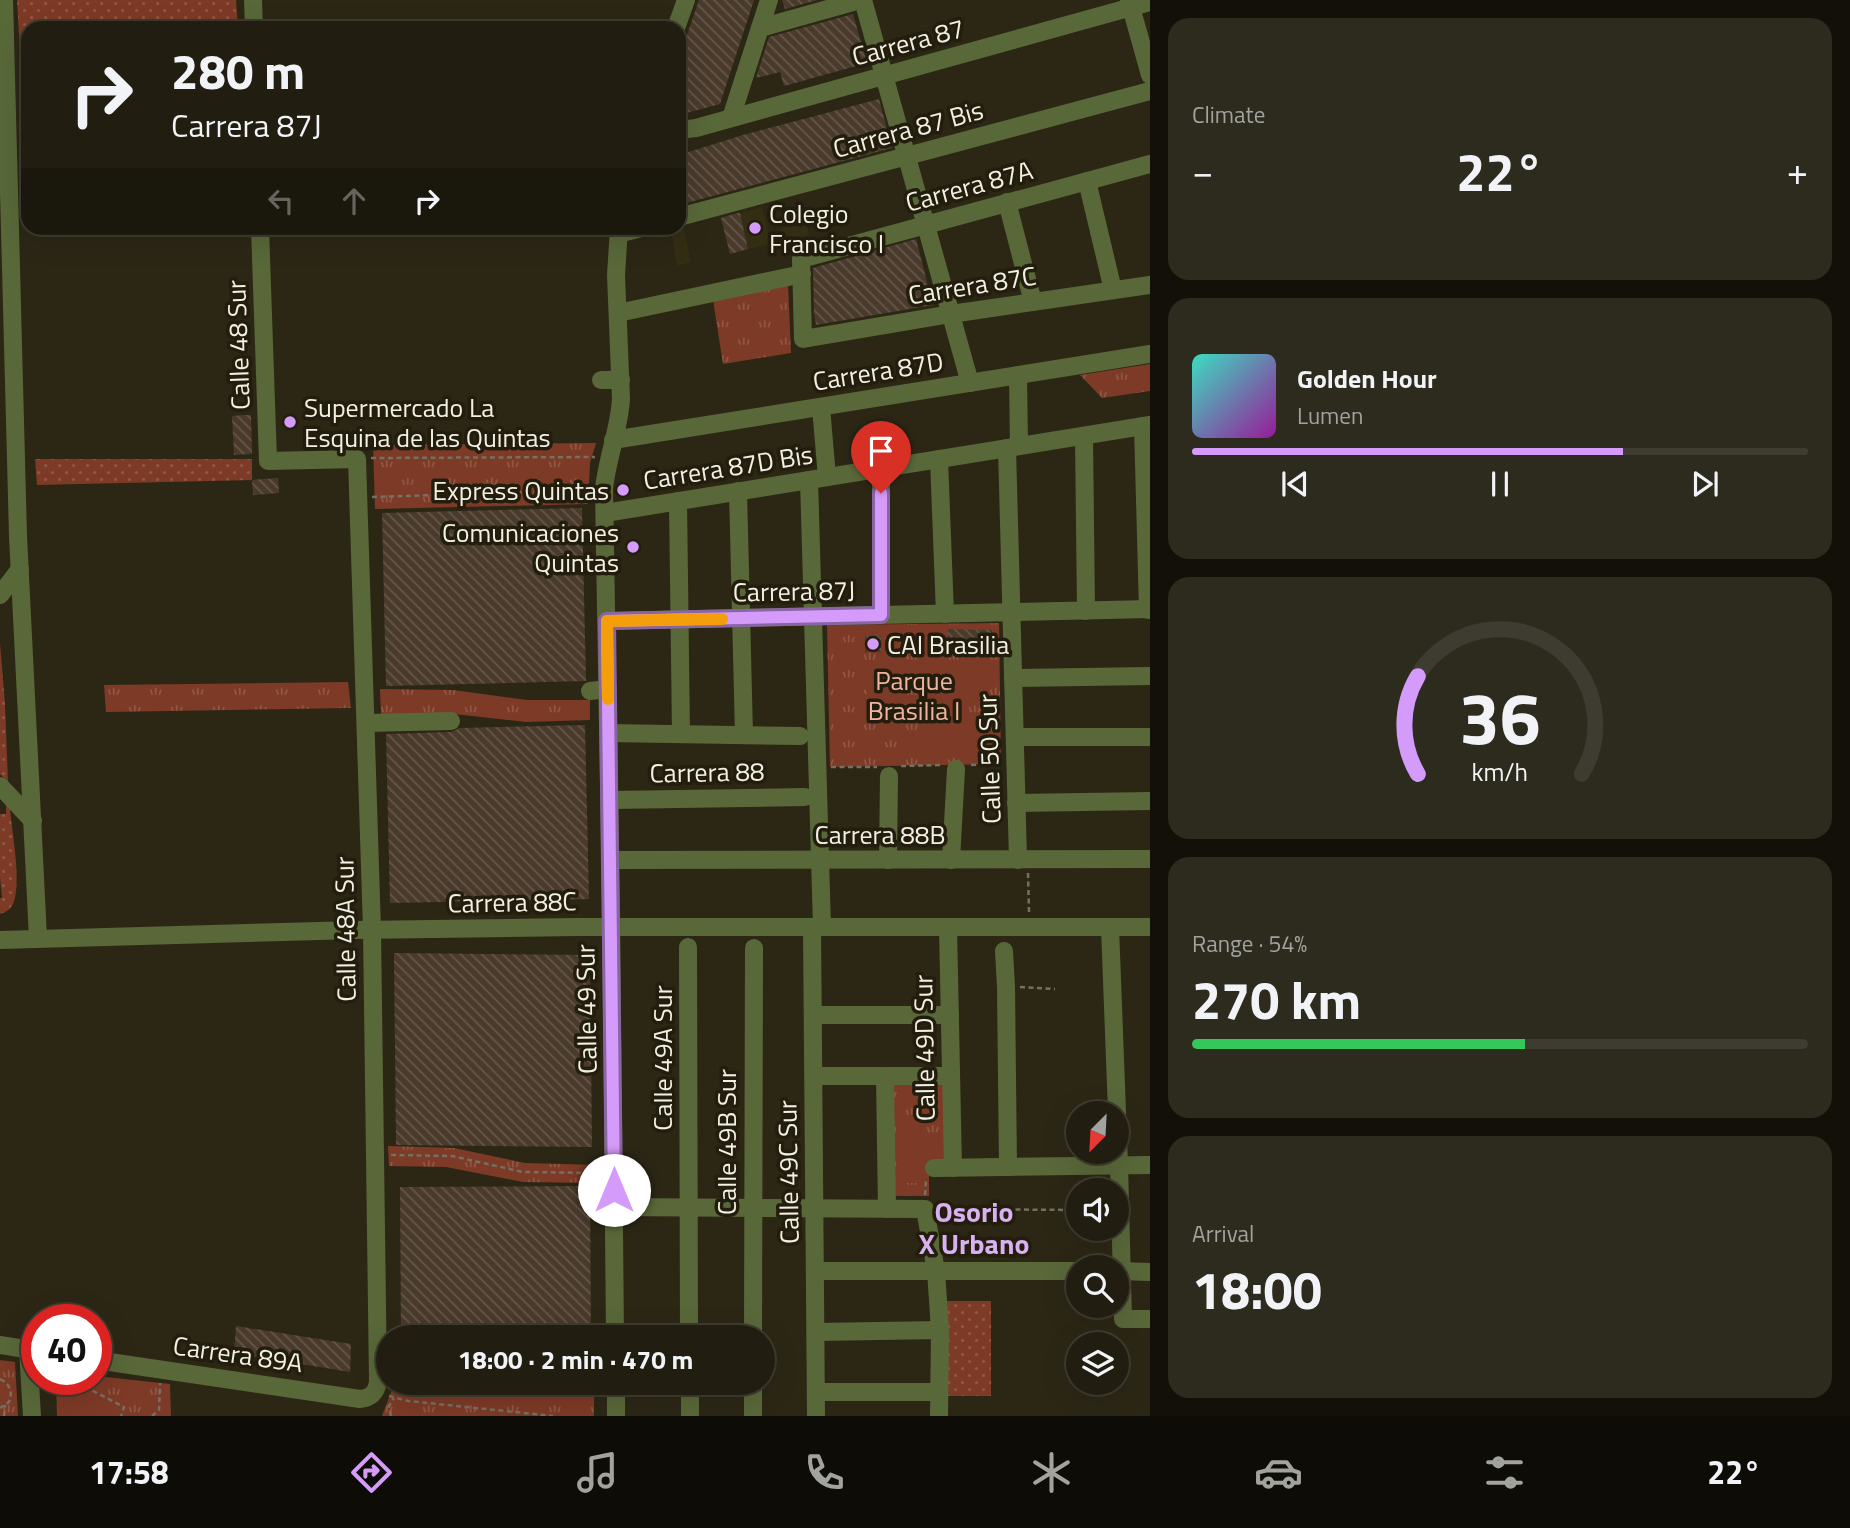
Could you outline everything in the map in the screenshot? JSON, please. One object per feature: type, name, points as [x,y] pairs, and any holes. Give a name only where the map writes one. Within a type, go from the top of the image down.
[{"type":"street","points":[[4,0],[20,569],[38,938]]},
{"type":"street","points":[[253,0],[254,21]]},
{"type":"street","points":[[678,21],[686,0]]},
{"type":"street","points":[[731,118],[769,0]]},
{"type":"street","points":[[760,28],[862,0],[970,383]]},
{"type":"street","name":"Carrera 87","points":[[686,129],[884,76],[1130,4],[1150,2]]},
{"type":"street","points":[[1130,4],[1150,75]]},
{"type":"street","name":"Carrera 87 Bis","points":[[686,215],[1150,91]]},
{"type":"street","name":"Carrera 87A","points":[[618,313],[801,267],[926,225],[1150,164]]},
{"type":"street","points":[[1087,181],[1113,290]]},
{"type":"street","points":[[1007,202],[1033,302]]},
{"type":"street","name":"Calle 48 Sur","points":[[260,235],[268,461],[357,458]]},
{"type":"street","name":"Calle 49 Sur","points":[[615,1325],[614,1208],[608,1162],[612,926],[610,800],[608,733],[599,690],[607,621],[604,489],[620,416],[616,275],[618,235]]},
{"type":"street","name":"Carrera 87C","points":[[801,267],[803,339],[1150,285]]},
{"type":"street","name":"Carrera 87D","points":[[611,448],[821,407],[1150,354]]},
{"type":"street","name":"Calle 50 Sur","points":[[1018,375],[1013,447],[1011,612],[1016,803],[1022,859]]},
{"type":"street","points":[[601,380],[621,380]]},
{"type":"street","name":"Calle 49C Sur","points":[[816,1416],[813,1015],[820,860],[813,617],[821,407]]},
{"type":"street","points":[[1147,425],[1149,610]]},
{"type":"street","name":"Carrera 87D Bis","points":[[605,513],[1147,425]]},
{"type":"street","points":[[1084,436],[1086,611]]},
{"type":"street","name":"Calle 48A Sur","points":[[357,458],[379,1166],[378,1382],[374,1393]]},
{"type":"street","points":[[939,459],[945,614]]},
{"type":"street","points":[[881,468],[881,615]]},
{"type":"street","points":[[738,491],[744,735]]},
{"type":"street","points":[[677,501],[681,734]]},
{"type":"street","points":[[0,595],[20,569]]},
{"type":"street","name":"Carrera 87J","points":[[607,621],[1149,610]]},
{"type":"street","points":[[1013,678],[1150,676]]},
{"type":"street","points":[[366,723],[451,722]]},
{"type":"street","points":[[608,733],[800,736]]},
{"type":"street","points":[[1015,737],[1150,737]]},
{"type":"street","points":[[951,860],[956,766]]},
{"type":"street","points":[[888,860],[889,770]]},
{"type":"street","points":[[0,786],[33,821]]},
{"type":"street","name":"Carrera 88","points":[[610,800],[805,797]]},
{"type":"street","points":[[1016,803],[1150,802]]},
{"type":"street","name":"Carrera 88B","points":[[611,860],[1150,859]]},
{"type":"street","name":"Carrera 88C","points":[[0,940],[612,926],[1150,928]]},
{"type":"street","name":"Calle 49D Sur","points":[[948,927],[953,1168]]},
{"type":"street","points":[[1110,927],[1120,1255]]},
{"type":"street","name":"Calle 49A Sur","points":[[688,947],[689,1325]]},
{"type":"street","name":"Calle 49B Sur","points":[[752,1325],[754,948]]},
{"type":"street","points":[[1003,951],[1006,987],[1008,1167]]},
{"type":"street","points":[[813,1015],[950,1015]]},
{"type":"street","points":[[814,1076],[951,1076]]},
{"type":"street","points":[[885,1076],[887,1209]]},
{"type":"street","points":[[934,1168],[1150,1165]]},
{"type":"street","points":[[614,1208],[925,1209],[936,1271],[940,1330],[939,1416]]},
{"type":"street","points":[[816,1271],[1066,1271]]},
{"type":"street","points":[[1129,1271],[1150,1272]]},
{"type":"street","points":[[1124,1318],[1150,1319]]},
{"type":"street","points":[[816,1332],[940,1330]]},
{"type":"street","points":[[0,1345],[21,1348]]},
{"type":"street","name":"Carrera 89A","points":[[112,1362],[360,1399],[374,1393]]},
{"type":"street","points":[[816,1392],[939,1392]]},
{"type":"street","points":[[32,1395],[32,1416]]},
{"type":"street","points":[[616,1395],[616,1416]]},
{"type":"street","points":[[690,1395],[690,1416]]},
{"type":"street","points":[[753,1395],[753,1416]]},
{"type":"path","points":[[357,458],[611,448]]},
{"type":"path","points":[[359,497],[604,489]]},
{"type":"path","points":[[817,767],[889,770],[1015,764]]},
{"type":"path","points":[[1022,859],[1029,918]]},
{"type":"path","points":[[1006,987],[1055,989]]},
{"type":"path","points":[[379,1166],[452,1156],[523,1172],[608,1162]]},
{"type":"path","points":[[934,1168],[926,1168],[925,1209],[1066,1210]]},
{"type":"path","points":[[152,1416],[159,1410],[161,1369]]},
{"type":"path","points":[[0,1379],[8,1384],[11,1392],[9,1402],[0,1408]]},
{"type":"path","points":[[374,1393],[408,1401],[553,1416]]},
{"type":"path","points":[[101,1395],[124,1407],[121,1416]]},
{"type":"path","points":[[391,1416],[389,1406],[394,1398]]},
{"type":"path","points":[[4,1416],[5,1405]]},
{"type":"shaded area","name":"Colegio Francisco I","points":[[762,207],[771,244],[748,249],[740,213]]},
{"type":"shaded area","name":"Colegio Francisco I","points":[[806,223],[813,249],[786,255],[780,229]]},
{"type":"shaded area","points":[[672,235],[685,235],[691,262],[677,266]]},
{"type":"green space","points":[[17,0],[236,0],[238,21],[21,21],[21,68]]},
{"type":"green space","points":[[788,284],[791,353],[723,364],[713,300]]},
{"type":"green space","points":[[1150,364],[1150,391],[1102,398],[1080,375]]},
{"type":"green space","points":[[596,443],[590,463],[588,504],[375,509],[373,445]]},
{"type":"green space","points":[[35,459],[252,459],[252,480],[37,485]]},
{"type":"green space","name":"Parque Brasilia I","points":[[999,623],[1001,764],[830,767],[827,625]]},
{"type":"green space","points":[[0,643],[5,704],[8,783],[0,774]]},
{"type":"green space","points":[[882,661],[905,672],[885,716],[861,705]]},
{"type":"green space","points":[[990,666],[990,705],[919,705],[919,667]]},
{"type":"green space","points":[[348,682],[351,708],[106,712],[104,685]]},
{"type":"green space","points":[[380,689],[453,690],[527,700],[590,700],[590,720],[527,722],[454,714],[381,714]]},
{"type":"green space","points":[[991,716],[991,751],[922,752],[921,717]]},
{"type":"green space","points":[[6,802],[10,809],[17,884],[11,908],[0,914],[0,814],[6,814]]},
{"type":"green space","points":[[890,1082],[944,1082],[945,1161],[929,1161],[929,1196],[891,1196]]},
{"type":"green space","points":[[896,1117],[923,1117],[923,1183],[897,1183]]},
{"type":"green space","points":[[388,1146],[454,1148],[525,1163],[597,1165],[596,1183],[523,1182],[446,1167],[389,1166]]},
{"type":"green space","points":[[945,1301],[991,1301],[991,1396],[946,1396]]},
{"type":"green space","points":[[0,1360],[15,1362],[18,1416],[0,1416]]},
{"type":"green space","points":[[112,1378],[170,1384],[171,1416],[57,1416],[56,1395],[112,1395]]},
{"type":"green space","points":[[90,1395],[120,1408],[116,1416],[80,1416]]},
{"type":"green space","points":[[390,1395],[594,1395],[594,1416],[382,1416]]},
{"type":"building","points":[[699,0],[754,0],[720,104],[686,113],[686,38]]},
{"type":"building","points":[[782,0],[818,0],[785,9]]},
{"type":"building","points":[[853,14],[867,63],[784,86],[780,72],[756,78],[769,37]]},
{"type":"building","points":[[879,99],[892,148],[686,203],[686,153]]},
{"type":"building","points":[[740,213],[748,249],[730,254],[721,218]]},
{"type":"building","points":[[916,239],[933,305],[816,325],[813,268]]},
{"type":"building","points":[[251,415],[252,454],[234,455],[232,416]]},
{"type":"building","points":[[278,478],[279,493],[253,495],[252,480]]},
{"type":"building","points":[[582,508],[586,681],[386,686],[382,513]]},
{"type":"building","points":[[948,629],[992,630],[991,654],[948,653]]},
{"type":"building","name":"CAI Brasilia","points":[[865,636],[881,636],[881,652],[865,652]]},
{"type":"building","points":[[585,725],[589,899],[390,903],[386,734],[451,732],[460,728]]},
{"type":"building","points":[[394,953],[590,955],[592,1147],[396,1145]]},
{"type":"building","points":[[590,1186],[591,1325],[401,1325],[400,1187]]},
{"type":"building","points":[[236,1326],[351,1344],[350,1372],[234,1353]]},
{"type":"slow traffic","points":[[608,699],[607,621],[722,619]]},
{"type":"place","name":"Colegio Francisco I","points":[[755,228]]},
{"type":"place","name":"Supermercado La Esquina de las Quintas","points":[[290,422]]},
{"type":"place","name":"Express Quintas","points":[[623,490]]},
{"type":"place","name":"Comunicaciones Quintas","points":[[633,547]]},
{"type":"place","name":"CAI Brasilia","points":[[873,644]]},
{"type":"district","name":"Osorio X Urbano","points":[[974,1227]]},
{"type":"route","points":[[614,1190],[607,621],[881,615],[881,493]]}]
